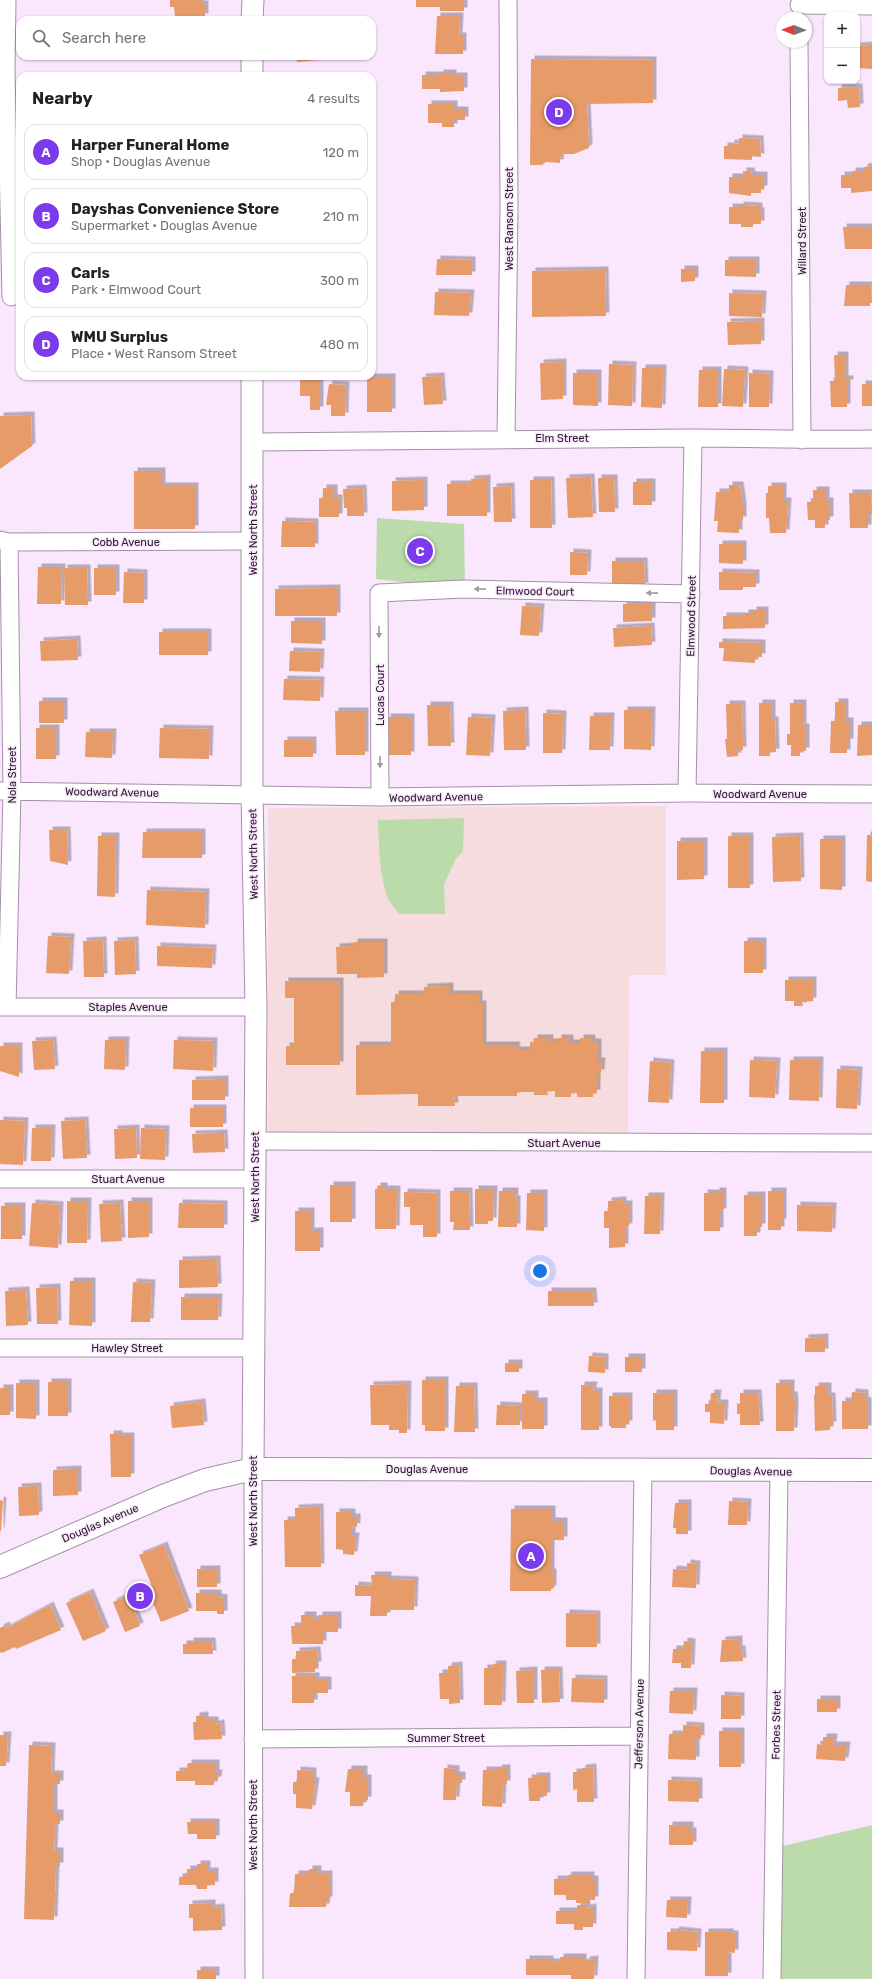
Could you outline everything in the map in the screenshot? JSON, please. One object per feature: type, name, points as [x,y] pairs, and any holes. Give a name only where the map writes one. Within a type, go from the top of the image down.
[{"type":"main road","name":"Douglas Avenue","points":[[0,1567],[163,1496],[205,1480],[253,1469],[872,1470]]},
{"type":"street","points":[[7,0],[3,70],[10,297]]},
{"type":"street","points":[[252,0],[252,16]]},
{"type":"street","name":"West Ransom Street","points":[[506,439],[509,200],[508,0]]},
{"type":"street","points":[[799,8],[872,6]]},
{"type":"street","name":"Willard Street","points":[[799,48],[802,440]]},
{"type":"street","points":[[252,60],[252,72]]},
{"type":"street","name":"West North Street","points":[[252,380],[252,794],[256,1007],[253,1469],[254,1979]]},
{"type":"street","name":"Elm Street","points":[[252,442],[693,438],[802,440],[872,438]]},
{"type":"street","name":"Elmwood Street","points":[[687,793],[693,438]]},
{"type":"street","name":"Cobb Avenue","points":[[5,541],[253,541]]},
{"type":"street","name":"Nola Street","points":[[4,1007],[6,791],[5,541]]},
{"type":"street","name":"Elmwood Court","points":[[379,593],[465,589],[691,594]]},
{"type":"street","name":"Lucas Court","points":[[379,593],[380,797]]},
{"type":"street","name":"Woodward Avenue","points":[[6,791],[380,797],[687,793],[872,794]]},
{"type":"street","name":"Staples Avenue","points":[[4,1007],[256,1007]]},
{"type":"street","name":"Stuart Avenue","points":[[255,1141],[872,1143]]},
{"type":"street","name":"Stuart Avenue","points":[[0,1180],[256,1179]]},
{"type":"street","name":"Hawley Street","points":[[0,1348],[254,1348]]},
{"type":"street","name":"Jefferson Avenue","points":[[636,1979],[642,1469]]},
{"type":"street","name":"Forbes Street","points":[[772,1979],[779,1471]]},
{"type":"street","name":"Summer Street","points":[[253,1739],[638,1736]]},
{"type":"shaded area","points":[[666,806],[666,975],[629,975],[628,1136],[279,1136],[268,1132],[268,808]]},
{"type":"green space","points":[[377,518],[464,524],[465,589],[376,579]]},
{"type":"green space","points":[[464,818],[463,851],[456,859],[444,884],[445,914],[399,914],[388,898],[384,887],[380,858],[378,820]]},
{"type":"green space","points":[[872,1825],[872,1979],[781,1979],[783,1846]]},
{"type":"building","points":[[170,0],[201,0],[201,4],[205,4],[205,16],[175,16],[174,7],[170,7]]},
{"type":"building","points":[[416,0],[464,0],[464,11],[440,11],[440,7],[416,7]]},
{"type":"building","points":[[437,16],[460,16],[459,36],[463,36],[463,54],[435,54]]},
{"type":"building","points":[[872,45],[872,69],[860,68],[860,46]]},
{"type":"building","points":[[531,59],[653,60],[653,103],[587,104],[589,148],[574,154],[561,154],[560,163],[546,162],[542,165],[530,165]]},
{"type":"building","points":[[297,60],[319,60],[297,62]]},
{"type":"building","points":[[440,73],[453,73],[453,76],[464,76],[464,91],[440,92],[440,89],[422,89],[422,75],[440,75]]},
{"type":"building","points":[[859,87],[860,107],[848,108],[847,100],[838,101],[838,88]]},
{"type":"building","points":[[428,104],[454,104],[454,110],[465,110],[465,120],[454,120],[454,127],[442,127],[442,123],[428,123]]},
{"type":"building","points":[[739,138],[760,139],[761,157],[752,156],[752,160],[724,159],[724,146],[731,146],[731,143],[739,144]]},
{"type":"building","points":[[872,166],[872,191],[851,193],[851,188],[841,188],[841,175],[852,175],[852,171],[864,171],[864,167]]},
{"type":"building","points":[[743,171],[751,171],[752,175],[764,175],[764,189],[761,189],[761,193],[751,193],[751,196],[729,193],[729,177],[743,177]]},
{"type":"building","points":[[740,205],[759,206],[759,211],[761,211],[761,224],[753,224],[753,227],[741,227],[741,224],[729,224],[729,207],[740,207]]},
{"type":"building","points":[[843,227],[872,227],[872,249],[845,249]]},
{"type":"building","points":[[437,259],[472,260],[472,275],[436,275]]},
{"type":"building","points":[[725,260],[756,260],[756,277],[725,276]]},
{"type":"building","points":[[681,269],[695,269],[695,281],[681,282]]},
{"type":"building","points":[[605,270],[606,316],[532,317],[532,271]]},
{"type":"building","points":[[846,285],[871,285],[872,303],[870,303],[870,306],[844,306]]},
{"type":"building","points":[[435,292],[471,293],[469,316],[434,315]]},
{"type":"building","points":[[729,293],[763,294],[762,317],[729,316]]},
{"type":"building","points":[[761,321],[761,344],[728,345],[727,322]]},
{"type":"building","points":[[834,355],[845,355],[845,379],[850,379],[850,383],[847,383],[847,407],[831,407],[830,381],[835,381]]},
{"type":"building","points":[[563,362],[563,399],[541,400],[540,363]]},
{"type":"building","points":[[609,364],[633,365],[632,406],[608,405]]},
{"type":"building","points":[[642,368],[663,368],[662,408],[641,407]]},
{"type":"building","points":[[724,369],[745,370],[743,407],[722,406]]},
{"type":"building","points":[[699,370],[718,370],[718,407],[698,407]]},
{"type":"building","points":[[573,373],[598,373],[598,406],[573,405]]},
{"type":"building","points":[[749,373],[770,374],[769,407],[749,407]]},
{"type":"building","points":[[441,376],[443,404],[424,405],[422,377]]},
{"type":"building","points":[[376,377],[392,377],[392,412],[367,412],[367,380],[376,380]]},
{"type":"building","points":[[300,380],[320,380],[320,410],[310,410],[310,396],[300,396]]},
{"type":"building","points":[[329,384],[346,385],[345,416],[331,416],[331,405],[326,405]]},
{"type":"building","points":[[862,384],[872,384],[872,406],[862,406]]},
{"type":"building","points":[[31,415],[32,446],[0,469],[0,416]]},
{"type":"building","points":[[134,471],[162,471],[162,486],[195,486],[195,529],[134,529]]},
{"type":"building","points":[[591,477],[593,517],[568,518],[566,478]]},
{"type":"building","points":[[487,478],[487,516],[447,516],[447,484],[470,484],[471,479]]},
{"type":"building","points":[[598,478],[614,478],[615,512],[599,512]]},
{"type":"building","points":[[424,480],[424,510],[392,511],[392,481]]},
{"type":"building","points":[[530,480],[551,480],[552,528],[530,528]]},
{"type":"building","points":[[633,482],[652,482],[652,505],[633,505]]},
{"type":"building","points":[[729,485],[740,485],[743,520],[739,520],[739,533],[717,532],[718,521],[714,521],[716,492],[729,492]]},
{"type":"building","points":[[511,486],[512,522],[494,522],[493,487]]},
{"type":"building","points":[[768,486],[783,486],[783,501],[788,501],[786,533],[770,533],[769,518],[766,518],[766,493],[768,493]]},
{"type":"building","points":[[323,488],[334,488],[334,498],[339,498],[339,517],[319,517],[319,498],[323,498]]},
{"type":"building","points":[[363,488],[364,516],[347,516],[347,508],[344,508],[343,489]]},
{"type":"building","points":[[813,490],[826,490],[826,501],[830,501],[830,520],[825,520],[825,528],[815,528],[815,520],[808,520],[807,502],[813,502]]},
{"type":"building","points":[[849,493],[871,493],[872,514],[868,514],[868,528],[850,528]]},
{"type":"building","points":[[282,521],[315,522],[315,547],[281,547]]},
{"type":"building","points":[[719,544],[743,544],[743,564],[719,563]]},
{"type":"building","points":[[570,552],[588,553],[587,575],[570,575]]},
{"type":"building","points":[[612,561],[644,561],[645,586],[612,586]]},
{"type":"building","points":[[38,567],[62,567],[61,604],[37,604]]},
{"type":"building","points":[[64,568],[87,568],[88,605],[65,605]]},
{"type":"building","points":[[94,568],[116,568],[116,595],[94,595]]},
{"type":"building","points":[[124,572],[144,573],[144,603],[123,603]]},
{"type":"building","points":[[719,572],[756,573],[756,587],[743,587],[743,590],[719,590]]},
{"type":"building","points":[[337,588],[337,616],[275,616],[275,589]]},
{"type":"building","points":[[623,604],[652,604],[652,621],[623,622]]},
{"type":"building","points":[[522,606],[541,607],[539,636],[520,635]]},
{"type":"building","points":[[753,610],[765,610],[765,628],[723,629],[723,616],[745,616],[745,613],[753,613]]},
{"type":"building","points":[[291,621],[322,621],[322,644],[291,643]]},
{"type":"building","points":[[651,626],[652,645],[614,647],[613,628]]},
{"type":"building","points":[[159,632],[208,632],[208,655],[159,655]]},
{"type":"building","points":[[77,639],[78,660],[41,661],[40,641]]},
{"type":"building","points":[[719,642],[762,643],[762,657],[755,657],[755,663],[723,661],[724,648],[719,648]]},
{"type":"building","points":[[290,651],[321,652],[320,672],[289,671]]},
{"type":"building","points":[[284,679],[321,680],[320,701],[283,700]]},
{"type":"building","points":[[39,701],[64,701],[64,723],[39,723]]},
{"type":"building","points":[[835,702],[845,702],[845,721],[850,721],[850,742],[847,742],[847,753],[830,753],[831,721],[835,721]]},
{"type":"building","points":[[759,703],[772,703],[772,720],[775,720],[776,752],[770,752],[770,756],[759,756]]},
{"type":"building","points":[[790,703],[803,703],[803,727],[806,727],[806,751],[800,751],[800,756],[791,756],[791,745],[787,745],[787,734],[790,734]]},
{"type":"building","points":[[726,704],[742,704],[743,750],[738,750],[738,756],[727,757],[725,739],[727,739]]},
{"type":"building","points":[[427,705],[450,705],[451,746],[428,746]]},
{"type":"building","points":[[525,710],[526,750],[504,750],[503,711]]},
{"type":"building","points":[[624,710],[652,710],[651,750],[624,749]]},
{"type":"building","points":[[335,711],[365,711],[365,755],[336,755]]},
{"type":"building","points":[[543,713],[563,714],[562,753],[543,753]]},
{"type":"building","points":[[590,716],[611,716],[610,750],[589,750]]},
{"type":"building","points":[[387,717],[411,717],[411,755],[387,755]]},
{"type":"building","points":[[468,717],[492,718],[490,756],[466,755]]},
{"type":"building","points":[[858,725],[872,725],[872,755],[857,756]]},
{"type":"building","points":[[36,728],[56,728],[56,759],[36,759]]},
{"type":"building","points":[[160,728],[210,729],[209,759],[159,758]]},
{"type":"building","points":[[86,732],[113,732],[112,758],[85,757]]},
{"type":"building","points":[[284,740],[313,740],[313,757],[284,757]]},
{"type":"building","points":[[49,830],[67,830],[68,865],[50,861]]},
{"type":"building","points":[[143,832],[202,832],[202,858],[142,858]]},
{"type":"building","points":[[867,835],[872,835],[872,882],[866,881]]},
{"type":"building","points":[[98,836],[116,836],[115,897],[97,896]]},
{"type":"building","points":[[728,836],[750,836],[750,888],[728,888]]},
{"type":"building","points":[[800,836],[801,881],[773,882],[772,837]]},
{"type":"building","points":[[820,839],[842,839],[842,890],[820,889]]},
{"type":"building","points":[[677,841],[704,841],[704,879],[677,880]]},
{"type":"building","points":[[147,890],[206,892],[205,928],[146,925]]},
{"type":"building","points":[[48,936],[71,937],[69,974],[46,973]]},
{"type":"building","points":[[103,940],[104,977],[84,977],[83,941]]},
{"type":"building","points":[[135,940],[136,974],[115,975],[114,941]]},
{"type":"building","points":[[744,941],[763,941],[763,973],[744,973]]},
{"type":"building","points":[[354,942],[384,942],[384,977],[357,978],[357,974],[337,974],[336,947],[354,946]]},
{"type":"building","points":[[157,946],[213,948],[212,968],[157,966]]},
{"type":"building","points":[[785,980],[813,980],[813,1001],[802,1002],[803,1006],[794,1006],[794,1001],[785,1001]]},
{"type":"building","points":[[285,981],[340,981],[340,1065],[286,1065],[286,1046],[294,1046],[294,998],[285,998]]},
{"type":"building","points":[[450,986],[450,994],[479,994],[479,1004],[483,1004],[483,1045],[517,1045],[516,1050],[530,1050],[530,1042],[534,1042],[534,1038],[550,1038],[550,1042],[558,1042],[558,1038],[570,1038],[570,1043],[580,1043],[580,1038],[592,1038],[592,1042],[598,1042],[598,1061],[602,1061],[601,1073],[597,1073],[597,1093],[593,1093],[593,1097],[577,1097],[577,1093],[571,1092],[571,1097],[555,1097],[555,1091],[547,1091],[548,1095],[534,1095],[534,1092],[517,1092],[517,1096],[454,1096],[455,1106],[418,1106],[418,1094],[356,1095],[356,1045],[391,1045],[391,1002],[395,1002],[395,994],[423,994],[424,987]]},
{"type":"building","points":[[53,1040],[55,1069],[34,1070],[32,1041]]},
{"type":"building","points":[[105,1040],[126,1040],[125,1070],[104,1069]]},
{"type":"building","points":[[174,1040],[214,1041],[213,1071],[173,1069]]},
{"type":"building","points":[[0,1046],[19,1046],[19,1077],[0,1071]]},
{"type":"building","points":[[701,1051],[724,1051],[724,1103],[700,1103]]},
{"type":"building","points":[[750,1060],[777,1061],[775,1098],[749,1097]]},
{"type":"building","points":[[790,1060],[820,1060],[819,1101],[789,1100]]},
{"type":"building","points":[[650,1061],[671,1063],[669,1103],[648,1102]]},
{"type":"building","points":[[837,1069],[859,1070],[857,1109],[836,1108]]},
{"type":"building","points":[[225,1079],[225,1100],[192,1100],[192,1080]]},
{"type":"building","points":[[190,1108],[223,1108],[223,1127],[190,1127]]},
{"type":"building","points":[[0,1120],[25,1121],[23,1165],[0,1164]]},
{"type":"building","points":[[85,1120],[87,1158],[63,1159],[61,1121]]},
{"type":"building","points":[[32,1128],[52,1128],[51,1161],[31,1161]]},
{"type":"building","points":[[136,1128],[137,1158],[115,1159],[114,1129]]},
{"type":"building","points":[[141,1128],[166,1129],[165,1160],[140,1159]]},
{"type":"building","points":[[224,1133],[225,1152],[193,1153],[192,1134]]},
{"type":"building","points":[[330,1185],[352,1185],[352,1222],[330,1222]]},
{"type":"building","points":[[377,1186],[384,1186],[384,1189],[397,1189],[396,1229],[375,1229],[375,1189],[377,1189]]},
{"type":"building","points":[[475,1189],[494,1189],[493,1221],[488,1221],[488,1224],[475,1224]]},
{"type":"building","points":[[450,1191],[469,1191],[470,1230],[453,1230],[454,1222],[450,1222]]},
{"type":"building","points":[[499,1191],[515,1191],[515,1199],[517,1199],[517,1227],[498,1227]]},
{"type":"building","points":[[716,1191],[723,1191],[723,1212],[720,1212],[720,1231],[704,1231],[704,1193],[716,1193]]},
{"type":"building","points":[[768,1191],[783,1191],[783,1222],[781,1222],[781,1230],[768,1230]]},
{"type":"building","points":[[404,1192],[437,1193],[437,1237],[423,1237],[423,1225],[410,1225],[410,1207],[404,1207]]},
{"type":"building","points":[[527,1193],[544,1193],[544,1231],[526,1230]]},
{"type":"building","points":[[744,1195],[762,1195],[762,1227],[757,1227],[757,1236],[744,1236]]},
{"type":"building","points":[[645,1196],[661,1196],[660,1234],[644,1234]]},
{"type":"building","points":[[623,1200],[623,1204],[629,1204],[629,1226],[625,1228],[625,1247],[609,1248],[609,1228],[604,1228],[604,1211],[608,1211],[608,1201]]},
{"type":"building","points":[[67,1201],[88,1201],[87,1243],[67,1243]]},
{"type":"building","points":[[128,1201],[149,1201],[149,1237],[128,1238]]},
{"type":"building","points":[[32,1203],[60,1205],[58,1248],[29,1246]]},
{"type":"building","points":[[120,1203],[122,1241],[101,1242],[99,1204]]},
{"type":"building","points":[[179,1203],[224,1204],[224,1228],[178,1228]]},
{"type":"building","points":[[797,1205],[833,1206],[832,1232],[797,1231]]},
{"type":"building","points":[[1,1206],[22,1206],[22,1239],[1,1239]]},
{"type":"building","points":[[295,1211],[311,1211],[311,1231],[320,1231],[320,1251],[295,1251]]},
{"type":"building","points":[[217,1259],[218,1287],[179,1288],[179,1260]]},
{"type":"building","points":[[70,1281],[92,1281],[92,1326],[69,1325]]},
{"type":"building","points":[[133,1282],[152,1283],[150,1322],[131,1322]]},
{"type":"building","points":[[57,1287],[58,1324],[37,1324],[36,1288]]},
{"type":"building","points":[[26,1290],[28,1325],[6,1326],[5,1291]]},
{"type":"building","points":[[548,1291],[593,1291],[594,1306],[548,1306]]},
{"type":"building","points":[[181,1297],[219,1297],[218,1320],[181,1320]]},
{"type":"building","points":[[825,1337],[825,1352],[805,1352],[805,1338]]},
{"type":"building","points":[[589,1356],[605,1357],[605,1373],[588,1372]]},
{"type":"building","points":[[625,1357],[642,1357],[642,1372],[625,1372]]},
{"type":"building","points":[[505,1363],[519,1363],[519,1372],[505,1372]]},
{"type":"building","points":[[422,1380],[445,1380],[445,1431],[425,1431],[425,1425],[422,1425]]},
{"type":"building","points":[[48,1382],[68,1382],[68,1416],[48,1416]]},
{"type":"building","points":[[16,1383],[36,1383],[36,1419],[16,1418]]},
{"type":"building","points":[[776,1383],[791,1383],[791,1395],[794,1395],[795,1404],[794,1431],[776,1431]]},
{"type":"building","points":[[408,1384],[407,1433],[399,1433],[399,1430],[389,1430],[389,1425],[371,1425],[370,1385]]},
{"type":"building","points":[[581,1385],[594,1385],[593,1391],[599,1391],[599,1430],[581,1430]]},
{"type":"building","points":[[456,1386],[474,1386],[475,1432],[454,1432]]},
{"type":"building","points":[[815,1386],[828,1386],[828,1396],[832,1396],[833,1425],[830,1425],[830,1430],[815,1431]]},
{"type":"building","points":[[0,1388],[10,1388],[10,1415],[0,1415]]},
{"type":"building","points":[[852,1392],[865,1393],[865,1400],[868,1401],[868,1429],[842,1429],[842,1401],[851,1401]]},
{"type":"building","points":[[653,1393],[674,1393],[674,1430],[656,1430],[656,1420],[653,1421]]},
{"type":"building","points":[[711,1393],[718,1393],[717,1403],[725,1403],[724,1424],[710,1423],[710,1412],[705,1412],[705,1404],[710,1404]]},
{"type":"building","points":[[740,1393],[758,1393],[760,1425],[740,1425],[740,1414],[737,1414],[737,1403],[740,1404]]},
{"type":"building","points":[[522,1394],[535,1394],[535,1401],[544,1401],[544,1429],[522,1429]]},
{"type":"building","points":[[609,1396],[629,1396],[629,1424],[626,1424],[626,1428],[611,1428],[611,1426],[609,1426]]},
{"type":"building","points":[[202,1402],[204,1425],[172,1428],[170,1406]]},
{"type":"building","points":[[497,1405],[520,1406],[520,1425],[496,1425]]},
{"type":"building","points":[[110,1434],[131,1436],[131,1477],[111,1477]]},
{"type":"building","points":[[78,1469],[78,1495],[53,1496],[53,1470]]},
{"type":"building","points":[[38,1486],[39,1515],[19,1516],[18,1487]]},
{"type":"building","points":[[0,1500],[3,1501],[1,1531],[0,1531]]},
{"type":"building","points":[[729,1501],[748,1502],[747,1525],[728,1525]]},
{"type":"building","points":[[675,1503],[688,1503],[688,1534],[676,1534],[676,1528],[673,1528]]},
{"type":"building","points":[[320,1507],[321,1567],[285,1567],[284,1520],[295,1520],[295,1508]]},
{"type":"building","points":[[511,1509],[552,1509],[552,1521],[564,1521],[564,1540],[551,1540],[551,1572],[553,1572],[553,1589],[551,1589],[551,1591],[510,1591]]},
{"type":"building","points":[[336,1512],[352,1512],[352,1517],[357,1517],[357,1527],[352,1526],[352,1536],[356,1536],[354,1555],[343,1554],[343,1550],[336,1549]]},
{"type":"building","points":[[164,1545],[189,1611],[161,1622],[153,1603],[134,1610],[140,1626],[125,1632],[113,1602],[152,1586],[139,1555]]},
{"type":"building","points":[[687,1563],[697,1564],[696,1588],[672,1587],[673,1569],[687,1570]]},
{"type":"building","points":[[197,1569],[217,1569],[217,1587],[197,1587]]},
{"type":"building","points":[[371,1575],[388,1575],[388,1579],[415,1580],[414,1610],[387,1610],[387,1616],[370,1616],[371,1596],[355,1596],[355,1585],[372,1586]]},
{"type":"building","points":[[90,1592],[106,1631],[83,1641],[66,1603]]},
{"type":"building","points":[[196,1593],[218,1593],[218,1597],[224,1598],[224,1614],[217,1614],[217,1611],[196,1611]]},
{"type":"building","points":[[50,1605],[61,1630],[16,1649],[15,1647],[2,1653],[0,1652],[0,1628],[6,1625],[7,1628]]},
{"type":"building","points":[[566,1613],[597,1614],[597,1647],[566,1647]]},
{"type":"building","points":[[301,1615],[313,1615],[313,1619],[319,1619],[319,1615],[338,1615],[338,1632],[323,1632],[323,1644],[292,1644],[291,1626],[301,1626]]},
{"type":"building","points":[[739,1639],[739,1649],[742,1649],[743,1661],[720,1662],[722,1640]]},
{"type":"building","points":[[190,1641],[212,1641],[213,1654],[183,1654],[183,1644],[190,1644]]},
{"type":"building","points":[[684,1641],[692,1642],[691,1668],[681,1668],[681,1663],[672,1663],[673,1649],[683,1649]]},
{"type":"building","points":[[317,1650],[318,1665],[315,1665],[315,1672],[292,1673],[292,1659],[296,1659],[296,1651]]},
{"type":"building","points":[[493,1664],[503,1664],[502,1705],[484,1705],[484,1668],[492,1668]]},
{"type":"building","points":[[459,1665],[460,1703],[449,1704],[449,1699],[440,1699],[439,1673],[448,1673],[448,1666]]},
{"type":"building","points":[[534,1670],[534,1703],[517,1703],[516,1671]]},
{"type":"building","points":[[541,1670],[559,1670],[560,1702],[542,1703]]},
{"type":"building","points":[[292,1676],[316,1676],[316,1680],[328,1680],[328,1693],[314,1693],[314,1703],[292,1703]]},
{"type":"building","points":[[572,1678],[604,1679],[604,1703],[571,1702]]},
{"type":"building","points":[[670,1691],[694,1691],[693,1714],[669,1713]]},
{"type":"building","points":[[721,1695],[741,1696],[741,1719],[721,1719]]},
{"type":"building","points":[[817,1699],[837,1699],[837,1712],[817,1712]]},
{"type":"building","points":[[205,1715],[205,1720],[215,1720],[215,1724],[221,1723],[222,1739],[194,1740],[193,1722],[196,1722],[196,1716]]},
{"type":"building","points":[[683,1725],[701,1726],[701,1739],[696,1738],[696,1760],[668,1759],[669,1734],[683,1734]]},
{"type":"building","points":[[719,1731],[741,1731],[741,1767],[719,1767]]},
{"type":"building","points":[[0,1735],[8,1735],[6,1766],[0,1766]]},
{"type":"building","points":[[823,1737],[834,1737],[833,1745],[847,1745],[845,1761],[816,1759],[817,1744],[823,1745]]},
{"type":"building","points":[[29,1745],[52,1746],[51,1774],[60,1774],[60,1784],[54,1784],[54,1813],[60,1813],[60,1824],[55,1824],[54,1851],[60,1851],[60,1866],[56,1866],[54,1920],[24,1919]]},
{"type":"building","points":[[188,1763],[216,1763],[216,1773],[219,1773],[218,1780],[214,1780],[214,1785],[195,1785],[195,1781],[176,1781],[176,1771],[184,1771],[183,1768],[188,1768]]},
{"type":"building","points":[[593,1767],[594,1802],[577,1802],[577,1789],[573,1790],[573,1772],[582,1772],[582,1768]]},
{"type":"building","points":[[444,1768],[456,1769],[456,1775],[462,1775],[462,1783],[457,1783],[456,1800],[443,1800]]},
{"type":"building","points":[[499,1768],[507,1768],[507,1784],[503,1784],[502,1807],[482,1806],[483,1770],[498,1770]]},
{"type":"building","points":[[348,1769],[364,1769],[364,1778],[368,1778],[368,1800],[364,1800],[363,1806],[350,1806],[350,1792],[345,1792]]},
{"type":"building","points":[[297,1770],[313,1771],[313,1781],[316,1781],[312,1809],[296,1808],[296,1794],[293,1794],[293,1782],[297,1782]]},
{"type":"building","points":[[533,1776],[547,1776],[547,1796],[540,1796],[540,1801],[529,1801],[528,1778],[533,1778]]},
{"type":"building","points":[[668,1780],[699,1781],[699,1802],[668,1801]]},
{"type":"building","points":[[187,1822],[216,1822],[216,1839],[197,1839],[197,1834],[188,1834]]},
{"type":"building","points":[[669,1825],[690,1825],[690,1831],[693,1831],[693,1845],[669,1845]]},
{"type":"building","points":[[197,1864],[207,1864],[207,1871],[215,1871],[215,1885],[207,1885],[207,1889],[197,1889],[196,1885],[179,1885],[179,1877],[187,1876],[187,1869],[197,1869]]},
{"type":"building","points":[[309,1869],[318,1869],[318,1874],[329,1874],[329,1900],[327,1900],[326,1907],[289,1907],[290,1893],[294,1893],[295,1874],[309,1874]]},
{"type":"building","points":[[568,1875],[591,1875],[591,1879],[595,1879],[595,1900],[590,1900],[590,1903],[576,1903],[576,1900],[566,1900],[566,1895],[554,1895],[554,1879],[567,1879]]},
{"type":"building","points":[[667,1900],[688,1900],[687,1918],[666,1917]]},
{"type":"building","points":[[212,1903],[212,1908],[221,1907],[222,1930],[193,1931],[193,1918],[189,1918],[189,1904]]},
{"type":"building","points":[[577,1905],[587,1905],[587,1908],[593,1907],[593,1927],[583,1927],[583,1930],[574,1930],[574,1924],[556,1924],[556,1911],[577,1911]]},
{"type":"building","points":[[676,1930],[698,1932],[697,1951],[667,1950],[667,1932],[675,1932]]},
{"type":"building","points":[[705,1932],[730,1932],[730,1934],[735,1934],[735,1953],[728,1952],[728,1976],[705,1976]]},
{"type":"building","points":[[560,1957],[583,1957],[583,1962],[587,1962],[586,1960],[595,1959],[594,1979],[571,1979],[571,1975],[526,1975],[526,1959],[550,1959],[550,1962],[560,1962]]},
{"type":"building","points":[[197,1970],[216,1970],[216,1979],[197,1979]]},
{"type":"place","name":"WMU Surplus","points":[[559,112]]},
{"type":"place","name":"Carls","points":[[420,551]]},
{"type":"place","name":"Harper Funeral Home","points":[[531,1556]]},
{"type":"place","name":"Dayshas Convenience Store","points":[[140,1596]]}]
